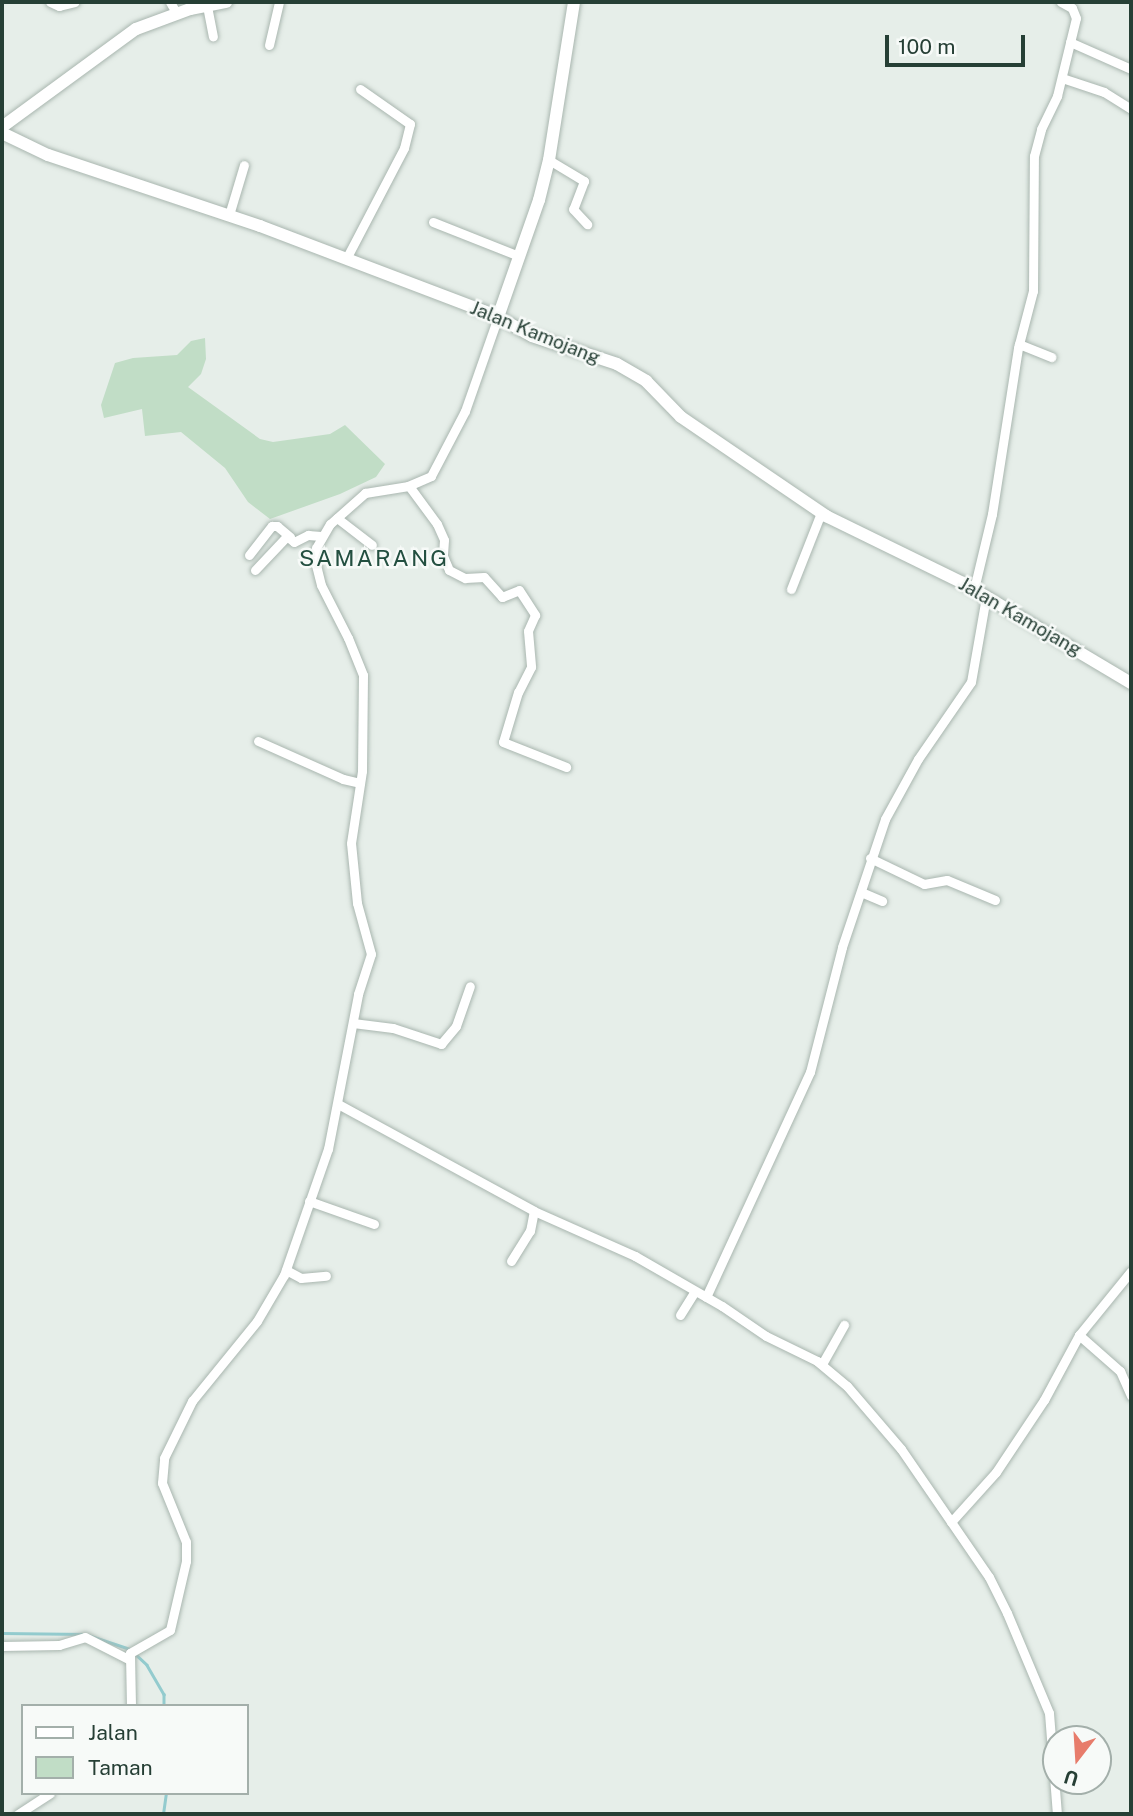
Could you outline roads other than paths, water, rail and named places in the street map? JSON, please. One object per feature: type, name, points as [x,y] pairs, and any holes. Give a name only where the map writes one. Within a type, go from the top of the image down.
[{"type":"main road","points":[[2,127],[127,35],[177,14],[226,2]]},
{"type":"main road","points":[[498,317],[539,200],[549,160],[574,2]]},
{"type":"main road","name":"Jalan Kamojang","points":[[2,134],[48,155],[229,215],[498,317],[524,332],[624,367],[646,381],[681,417],[821,513],[974,589],[1131,683]]},
{"type":"street","points":[[50,2],[59,6],[75,2]]},
{"type":"street","points":[[170,2],[177,14]]},
{"type":"street","points":[[269,46],[279,2]]},
{"type":"street","points":[[974,589],[992,514],[1019,344],[1033,291],[1034,156],[1062,78],[1076,18],[1072,8],[1061,2]]},
{"type":"street","points":[[207,6],[213,36]]},
{"type":"street","points":[[1070,42],[1131,69]]},
{"type":"street","points":[[1062,78],[1104,92],[1131,109]]},
{"type":"street","points":[[346,260],[404,148],[410,124],[360,89]]},
{"type":"street","points":[[549,160],[584,181],[573,209],[587,224]]},
{"type":"street","points":[[229,215],[244,166]]},
{"type":"street","points":[[433,222],[519,256]]},
{"type":"street","points":[[129,1655],[171,1628],[186,1556],[186,1542],[162,1483],[161,1472],[167,1450],[192,1401],[257,1321],[286,1270],[328,1149],[352,1023],[372,950],[360,916],[351,843],[360,783],[363,675],[321,585],[316,556],[321,536],[368,491],[409,486],[427,479],[438,464],[465,411],[498,317]]},
{"type":"street","points":[[1019,344],[1051,357]]},
{"type":"street","points":[[409,486],[437,524],[444,540],[443,556],[449,570],[465,578],[484,577],[501,596],[519,590],[535,615],[528,631],[531,667],[518,692],[503,742],[566,767]]},
{"type":"street","points":[[791,589],[821,513]]},
{"type":"street","points":[[337,518],[372,545]]},
{"type":"street","points":[[249,555],[272,526],[277,526],[294,542],[308,535],[321,536]]},
{"type":"street","points":[[255,570],[290,537]]},
{"type":"street","points":[[706,1297],[810,1072],[825,1008],[870,858],[885,819],[908,777],[967,690],[975,669],[986,597]]},
{"type":"street","points":[[258,741],[343,779],[360,783]]},
{"type":"street","points":[[870,858],[924,884],[947,880],[995,900]]},
{"type":"street","points":[[861,892],[882,901]]},
{"type":"street","points":[[352,1023],[393,1028],[442,1044],[456,1026],[470,986]]},
{"type":"street","points":[[338,1104],[534,1211],[635,1256],[766,1336],[822,1364],[847,1387],[901,1449],[989,1577],[1041,1689],[1049,1713],[1057,1814]]},
{"type":"street","points":[[309,1201],[374,1224]]},
{"type":"street","points":[[511,1261],[530,1231],[534,1211]]},
{"type":"street","points":[[286,1270],[301,1278],[326,1276]]},
{"type":"street","points":[[951,1522],[996,1472],[1044,1400],[1079,1335],[1131,1271]]},
{"type":"street","points":[[680,1315],[695,1292]]},
{"type":"street","points":[[822,1364],[844,1325]]},
{"type":"street","points":[[1079,1335],[1120,1371],[1131,1396]]},
{"type":"street","points":[[2,1646],[59,1645],[85,1637],[129,1655]]},
{"type":"street","points":[[129,1655],[131,1704]]},
{"type":"street","points":[[18,1814],[47,1795]]},
{"type":"waterway","points":[[2,1633],[85,1634],[130,1649],[147,1665],[164,1694],[164,1704]]},
{"type":"waterway","points":[[163,1814],[166,1795]]},
{"type":"district","name":"SAMARANG","points":[[374,558]]}]
